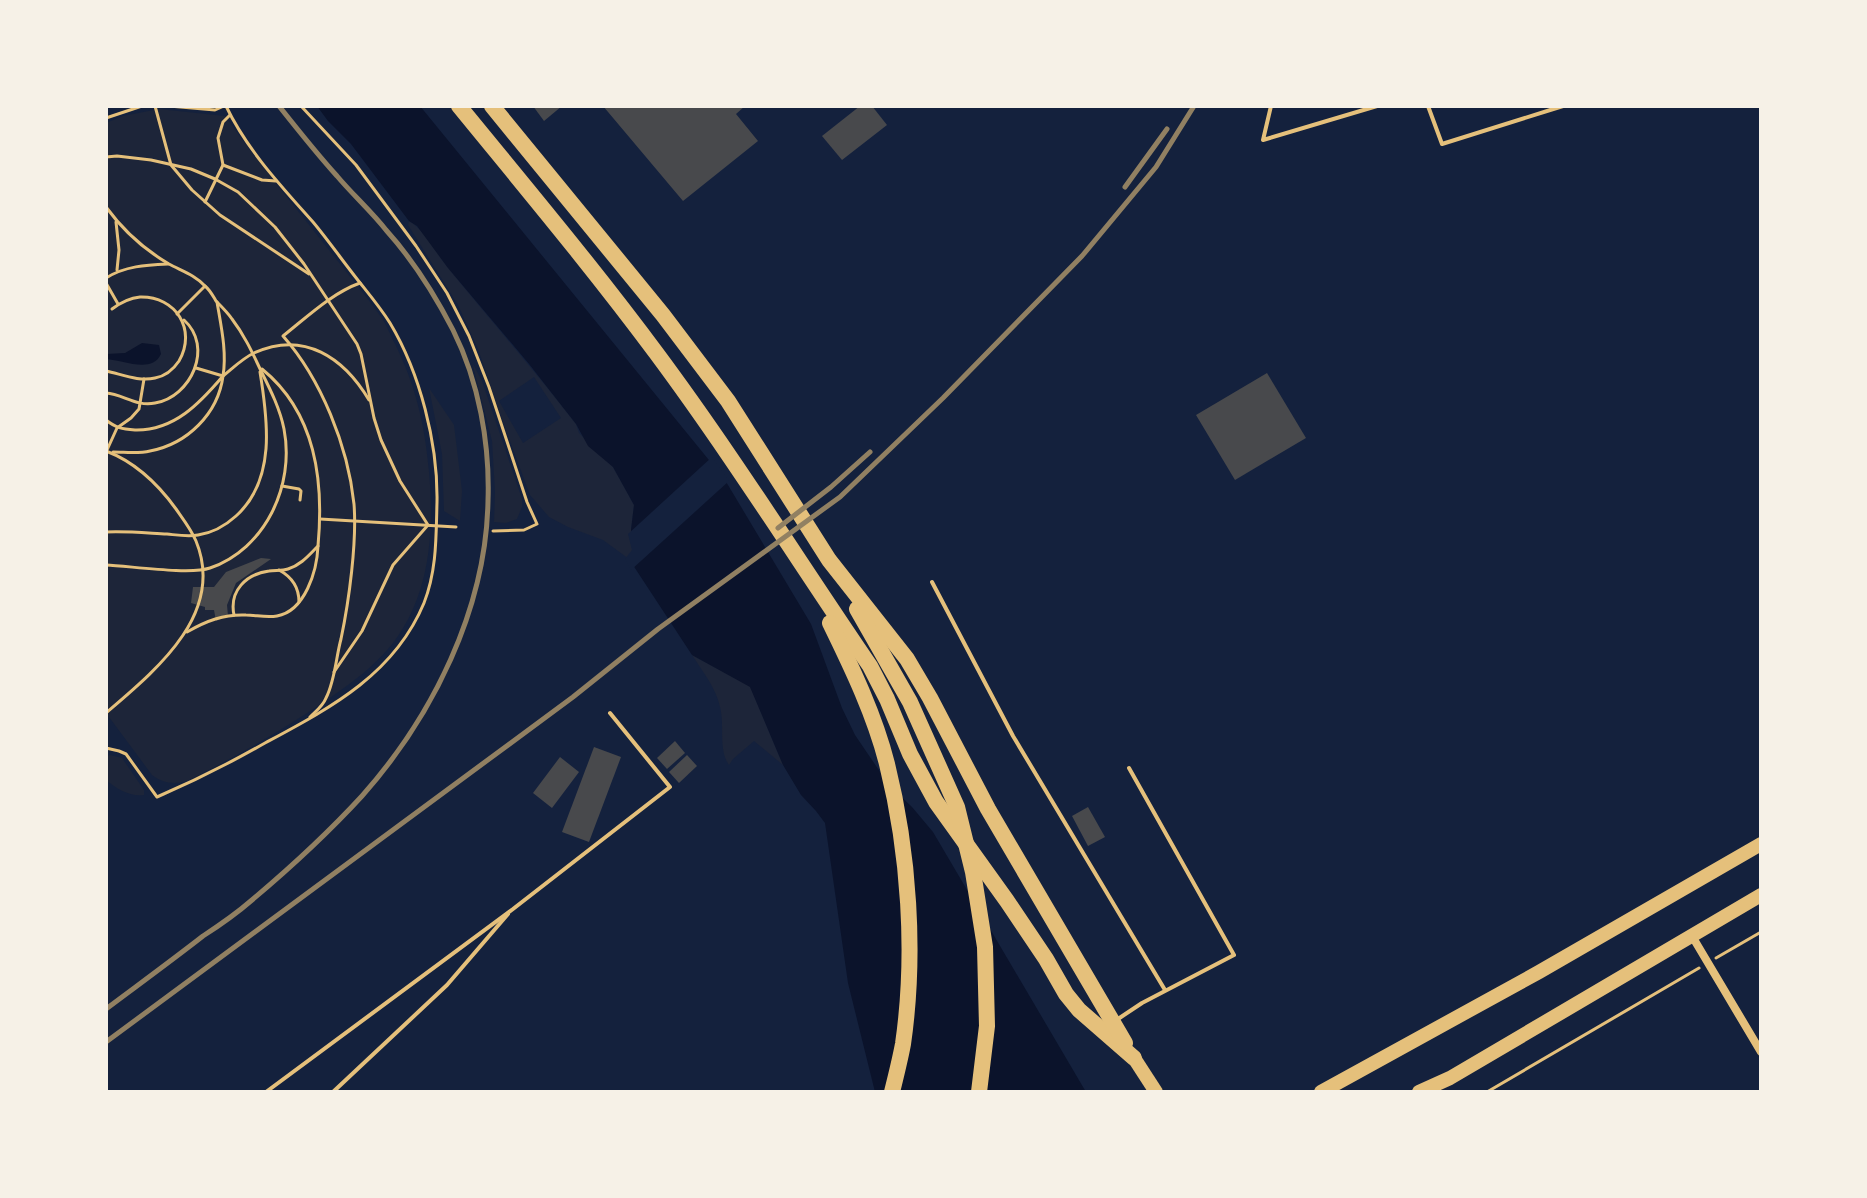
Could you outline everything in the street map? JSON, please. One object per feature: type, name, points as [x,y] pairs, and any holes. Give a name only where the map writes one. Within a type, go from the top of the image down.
[{"type":"highway","points":[[459,106],[575,248],[699,413],[870,666],[910,754],[936,802],[1007,901],[1066,994],[1079,1010],[1134,1058]]},
{"type":"highway","points":[[492,106],[663,315],[728,401],[829,560],[910,702],[957,807],[973,872],[985,947],[987,1026],[979,1092]]},
{"type":"highway","points":[[829,560],[907,659],[988,809],[1134,1058]]},
{"type":"highway","points":[[802,567],[841,646],[876,732],[887,763],[899,822],[910,949],[902,1046],[892,1092]]},
{"type":"main road","points":[[1321,1092],[1605,935],[1761,844]]},
{"type":"main road","points":[[1419,1092],[1450,1078],[1761,895]]},
{"type":"main road","points":[[1134,1058],[1156,1092]]},
{"type":"street","points":[[1692,936],[1761,1052]]},
{"type":"lane","points":[[1271,106],[1263,140],[1377,106]]},
{"type":"lane","points":[[1428,106],[1442,144],[1563,106]]},
{"type":"lane","points":[[932,582],[1013,736],[1165,990]]},
{"type":"lane","points":[[266,1092],[513,909],[670,787],[610,713]]},
{"type":"lane","points":[[1113,1023],[1165,990],[1234,955],[1129,768]]},
{"type":"lane","points":[[333,1092],[447,985],[513,909]]},
{"type":"path","points":[[106,118],[142,106]]},
{"type":"path","points":[[155,106],[171,165],[192,190],[223,217],[313,276]]},
{"type":"path","points":[[106,748],[123,752],[129,757],[157,797],[219,768],[333,706],[386,663],[405,641],[425,601],[434,569],[437,488],[434,452],[423,401],[391,324],[324,235],[276,181],[225,106],[215,110],[169,106]]},
{"type":"path","points":[[301,106],[356,165],[407,234],[447,293],[469,336],[537,524],[524,530],[493,531]]},
{"type":"path","points":[[205,202],[223,165],[218,146],[219,135],[223,122],[230,115]]},
{"type":"path","points":[[106,157],[130,157],[191,169],[238,192],[275,227],[313,276],[361,352],[378,430],[393,468],[428,525]]},
{"type":"path","points":[[223,165],[262,180],[276,181]]},
{"type":"path","points":[[106,207],[132,237],[205,286],[230,316],[254,353],[276,400],[285,431],[286,460],[282,486],[273,511],[260,532],[249,545],[220,563],[203,570],[106,565]]},
{"type":"path","points":[[116,220],[117,270]]},
{"type":"path","points":[[118,305],[106,280],[117,270],[169,264]]},
{"type":"path","points":[[308,719],[327,696],[334,672],[346,615],[354,505],[348,469],[321,392],[304,362],[283,336],[328,301],[360,283]]},
{"type":"path","points":[[177,314],[205,286]]},
{"type":"path","points":[[106,393],[141,404],[155,403],[172,397],[185,386],[196,368],[195,334],[187,322],[160,302],[138,297],[112,309]]},
{"type":"path","points":[[106,451],[150,452],[189,435],[205,419],[217,399],[223,376],[223,339],[217,302]]},
{"type":"path","points":[[106,371],[144,379],[159,378],[175,368],[186,343],[181,318]]},
{"type":"path","points":[[106,420],[117,428],[149,429],[178,419],[204,399],[223,376],[254,353],[292,345],[310,348],[331,357],[353,376],[371,403]]},
{"type":"path","points":[[187,632],[209,620],[234,615],[274,617],[284,614],[299,603],[308,588],[318,556],[320,486],[312,451],[295,406],[279,384],[259,367]]},
{"type":"path","points":[[106,532],[194,536],[213,531],[242,510],[258,487],[265,461],[265,407],[259,367]]},
{"type":"path","points":[[196,368],[223,376]]},
{"type":"path","points":[[106,451],[117,428],[131,418],[141,404],[144,379]]},
{"type":"path","points":[[106,451],[126,460],[169,499],[194,536],[203,570],[201,593],[187,632],[156,669],[106,713]]},
{"type":"path","points":[[282,486],[299,489],[300,500]]},
{"type":"path","points":[[320,519],[456,527]]},
{"type":"path","points":[[334,672],[362,631],[393,565],[428,525]]},
{"type":"path","points":[[234,615],[232,600],[243,583],[260,573],[289,569],[301,563],[318,546]]},
{"type":"path","points":[[279,570],[297,587],[299,603]]},
{"type":"path","points":[[1725,952],[1761,932]]},
{"type":"path","points":[[1487,1092],[1689,973]]},
{"type":"shaded area","points":[[317,106],[420,106],[713,465],[811,624],[855,735],[889,785],[933,832],[1086,1092],[875,1092],[848,983],[825,823],[801,795],[783,765],[750,687],[692,655],[629,559],[636,551],[631,530],[634,505],[613,467],[588,446],[576,424],[529,364]]},
{"type":"shaded area","points":[[159,109],[225,116],[381,317],[409,375],[418,406],[425,438],[431,514],[424,578],[409,617],[382,656],[304,715],[220,764],[185,782],[175,783],[152,775],[106,713],[106,123],[123,116]]},
{"type":"shaded area","points":[[409,221],[426,237],[576,424],[579,433],[613,467],[634,505],[631,530],[636,551],[629,559],[603,540],[549,517],[530,495],[478,349],[458,305],[408,225]],"holes":[[[534,377],[561,418],[523,443],[499,401]]]},
{"type":"shaded area","points":[[142,343],[159,345],[161,354],[157,360],[144,365],[106,359],[106,354],[125,353]]},
{"type":"shaded area","points":[[472,362],[482,381],[522,499],[517,519],[506,523],[494,522],[492,441]]},
{"type":"shaded area","points":[[429,388],[454,425],[462,491],[460,521],[444,511],[442,454]]},
{"type":"shaded area","points":[[692,655],[750,686],[783,765],[754,741],[729,765],[724,752],[718,700]]},
{"type":"shaded area","points":[[106,757],[122,758],[144,790],[144,795],[124,792],[106,780]]},
{"type":"pier","points":[[712,457],[729,481],[631,570],[625,559],[632,550],[628,534]]},
{"type":"building","points":[[533,106],[562,106],[544,121]]},
{"type":"building","points":[[603,106],[745,106],[736,114],[758,141],[683,201]]},
{"type":"building","points":[[860,106],[872,106],[887,125],[842,160],[822,136]]},
{"type":"building","points":[[1267,373],[1306,438],[1235,480],[1196,415]]},
{"type":"building","points":[[261,558],[271,559],[236,583],[227,605],[228,616],[216,621],[214,610],[205,610],[205,607],[191,603],[193,587],[214,587],[226,572]]},
{"type":"building","points":[[675,741],[685,753],[667,769],[657,758]]},
{"type":"building","points":[[594,747],[621,757],[589,842],[562,832]]},
{"type":"building","points":[[687,755],[697,766],[679,783],[669,772]]},
{"type":"building","points":[[560,757],[579,772],[552,808],[533,793]]},
{"type":"building","points":[[1088,807],[1105,837],[1088,846],[1072,816]]},
{"type":"railway","points":[[106,1009],[246,905],[336,823],[388,765],[433,696],[451,659],[466,621],[485,541],[488,501],[485,436],[470,371],[453,330],[405,253],[279,106]]},
{"type":"railway","points":[[106,1042],[573,697],[658,629],[840,497],[943,398],[1082,256],[1156,167],[1194,106]]},
{"type":"railway","points":[[1125,187],[1167,129]]},
{"type":"railway","points":[[778,528],[870,452]]}]
